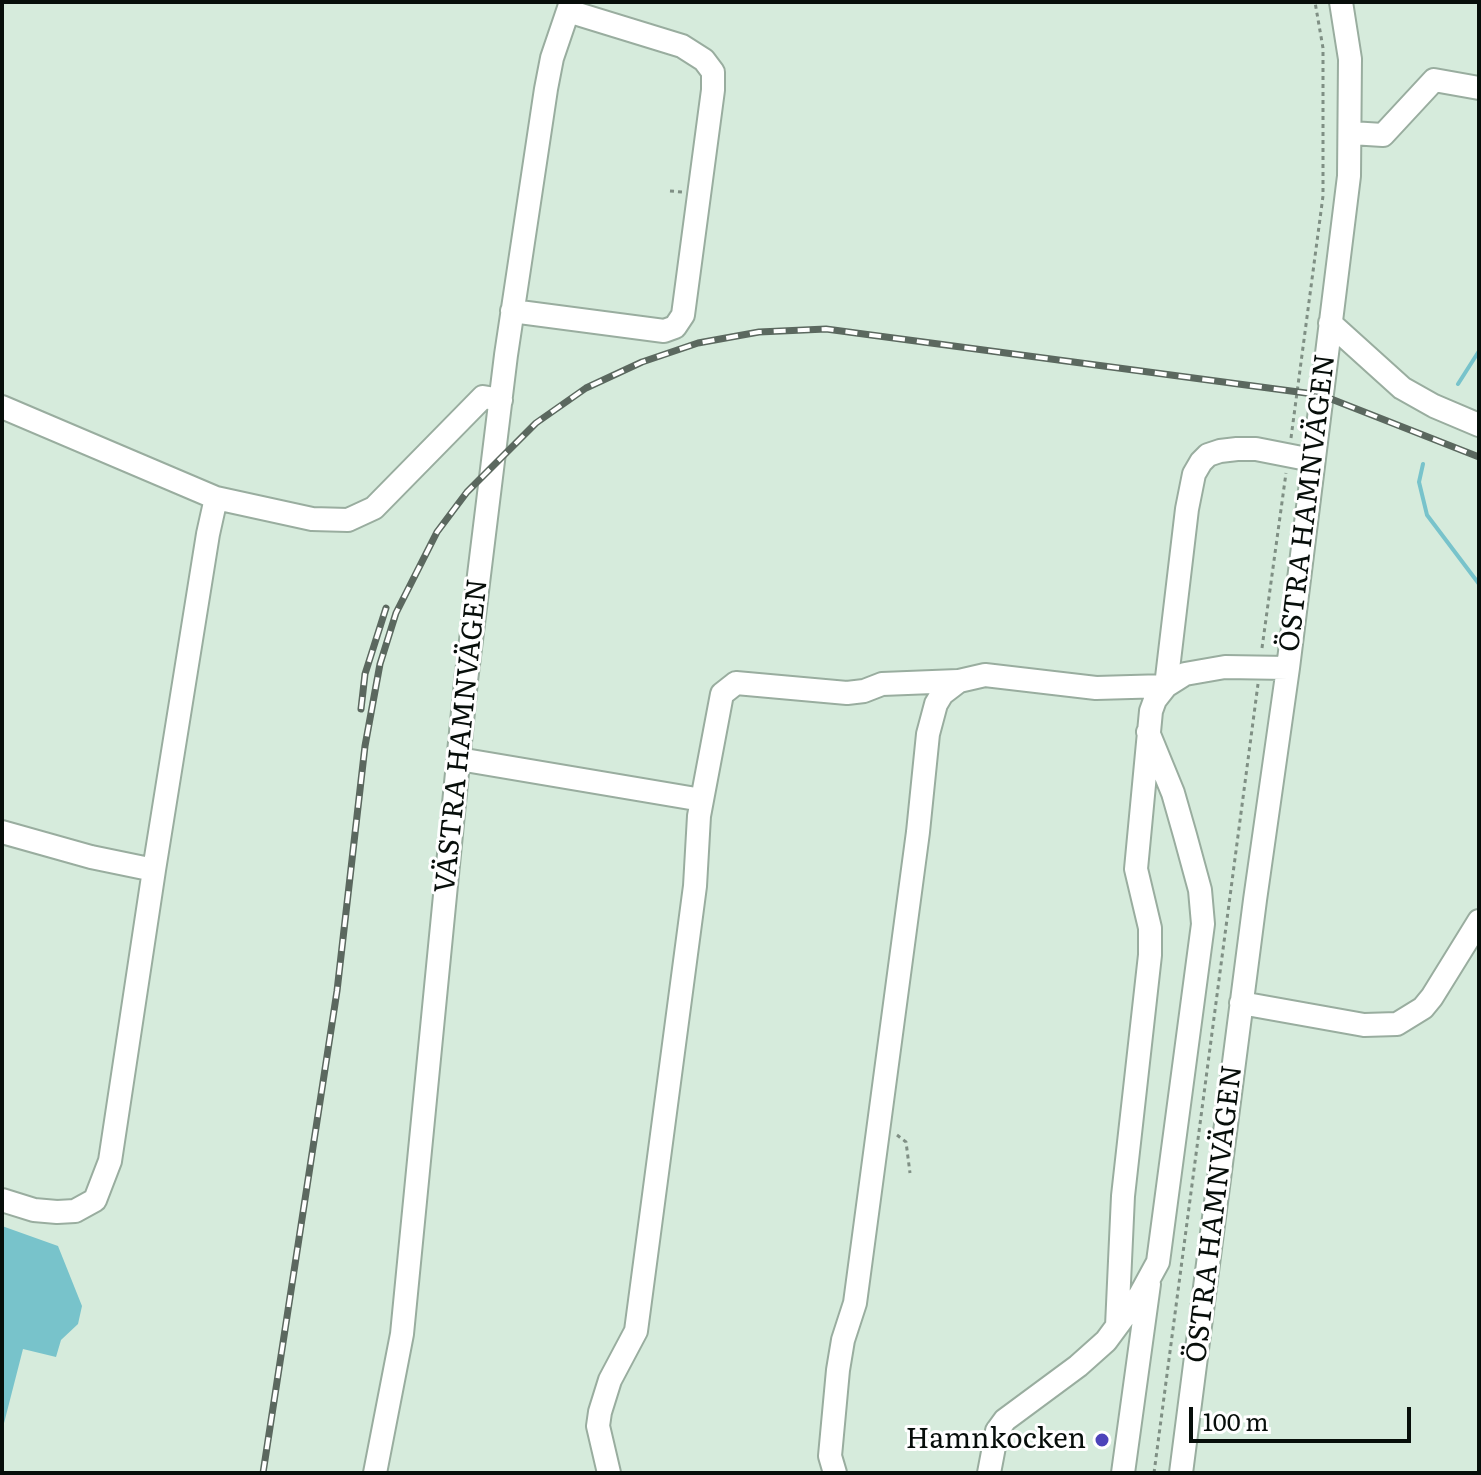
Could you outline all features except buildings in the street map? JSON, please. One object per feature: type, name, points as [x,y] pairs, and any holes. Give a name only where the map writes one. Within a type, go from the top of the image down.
[{"type":"street","name":"ÖSTRA HAMNVÄGEN","points":[[1181,1473],[1241,1003],[1288,668],[1349,176],[1350,59],[1341,2]]},
{"type":"street","points":[[512,311],[664,331],[675,327],[683,315],[713,72],[696,54],[666,39],[569,7]]},
{"type":"street","name":"VÄSTRA HAMNVÄGEN","points":[[382,1471],[402,1334],[481,550],[512,311],[546,89],[552,58],[569,7]]},
{"type":"street","points":[[1351,133],[1383,135],[1434,80],[1479,88]]},
{"type":"street","points":[[1330,323],[1402,388],[1479,425]]},
{"type":"street","points":[[2,407],[216,498],[312,519],[348,520],[374,508],[483,397],[501,400]]},
{"type":"street","points":[[1166,686],[1194,474],[1208,455],[1220,451],[1256,449],[1312,460]]},
{"type":"street","points":[[2,1200],[34,1210],[75,1211],[95,1200],[110,1161],[154,870],[216,498]]},
{"type":"street","points":[[1117,1327],[1122,1207],[1150,955],[1150,928],[1136,869],[1148,732],[1155,700],[1166,686],[1185,674],[1203,670],[1288,668]]},
{"type":"street","points":[[609,1473],[598,1426],[600,1412],[610,1380],[636,1331],[695,886],[702,800],[722,694],[736,683],[847,693],[882,684],[959,681],[985,675],[1096,688],[1166,686]]},
{"type":"street","points":[[835,1473],[830,1456],[838,1370],[843,1340],[855,1303],[930,724],[942,694],[959,681]]},
{"type":"street","points":[[989,1473],[993,1442],[1005,1420],[1078,1366],[1117,1327],[1158,1262],[1203,924],[1200,890],[1188,845],[1173,793],[1148,732]]},
{"type":"street","points":[[459,759],[702,800]]},
{"type":"street","points":[[2,832],[91,857],[154,870]]},
{"type":"street","points":[[1241,1003],[1364,1025],[1397,1024],[1423,1008],[1432,997],[1479,921]]},
{"type":"street","points":[[1123,1473],[1149,1279]]},
{"type":"path","points":[[1154,1473],[1323,196],[1323,48],[1315,2]]},
{"type":"path","points":[[878,1130],[902,1136],[906,1142],[910,1173]]},
{"type":"water","points":[[2,1226],[58,1246],[82,1306],[78,1324],[61,1340],[56,1357],[23,1349],[2,1431]]},
{"type":"waterway","points":[[1458,384],[1479,351]]},
{"type":"waterway","points":[[1423,464],[1419,482],[1427,515],[1479,584]]},
{"type":"railway","points":[[263,1473],[337,991],[365,746],[380,664],[396,613],[437,532],[467,492],[536,423],[586,388],[642,362],[698,343],[759,332],[826,329],[1321,395],[1479,457]]},
{"type":"railway","points":[[361,709],[365,674],[386,608]]},
{"type":"place","name":"Hamnkocken","points":[[1102,1440]]}]
